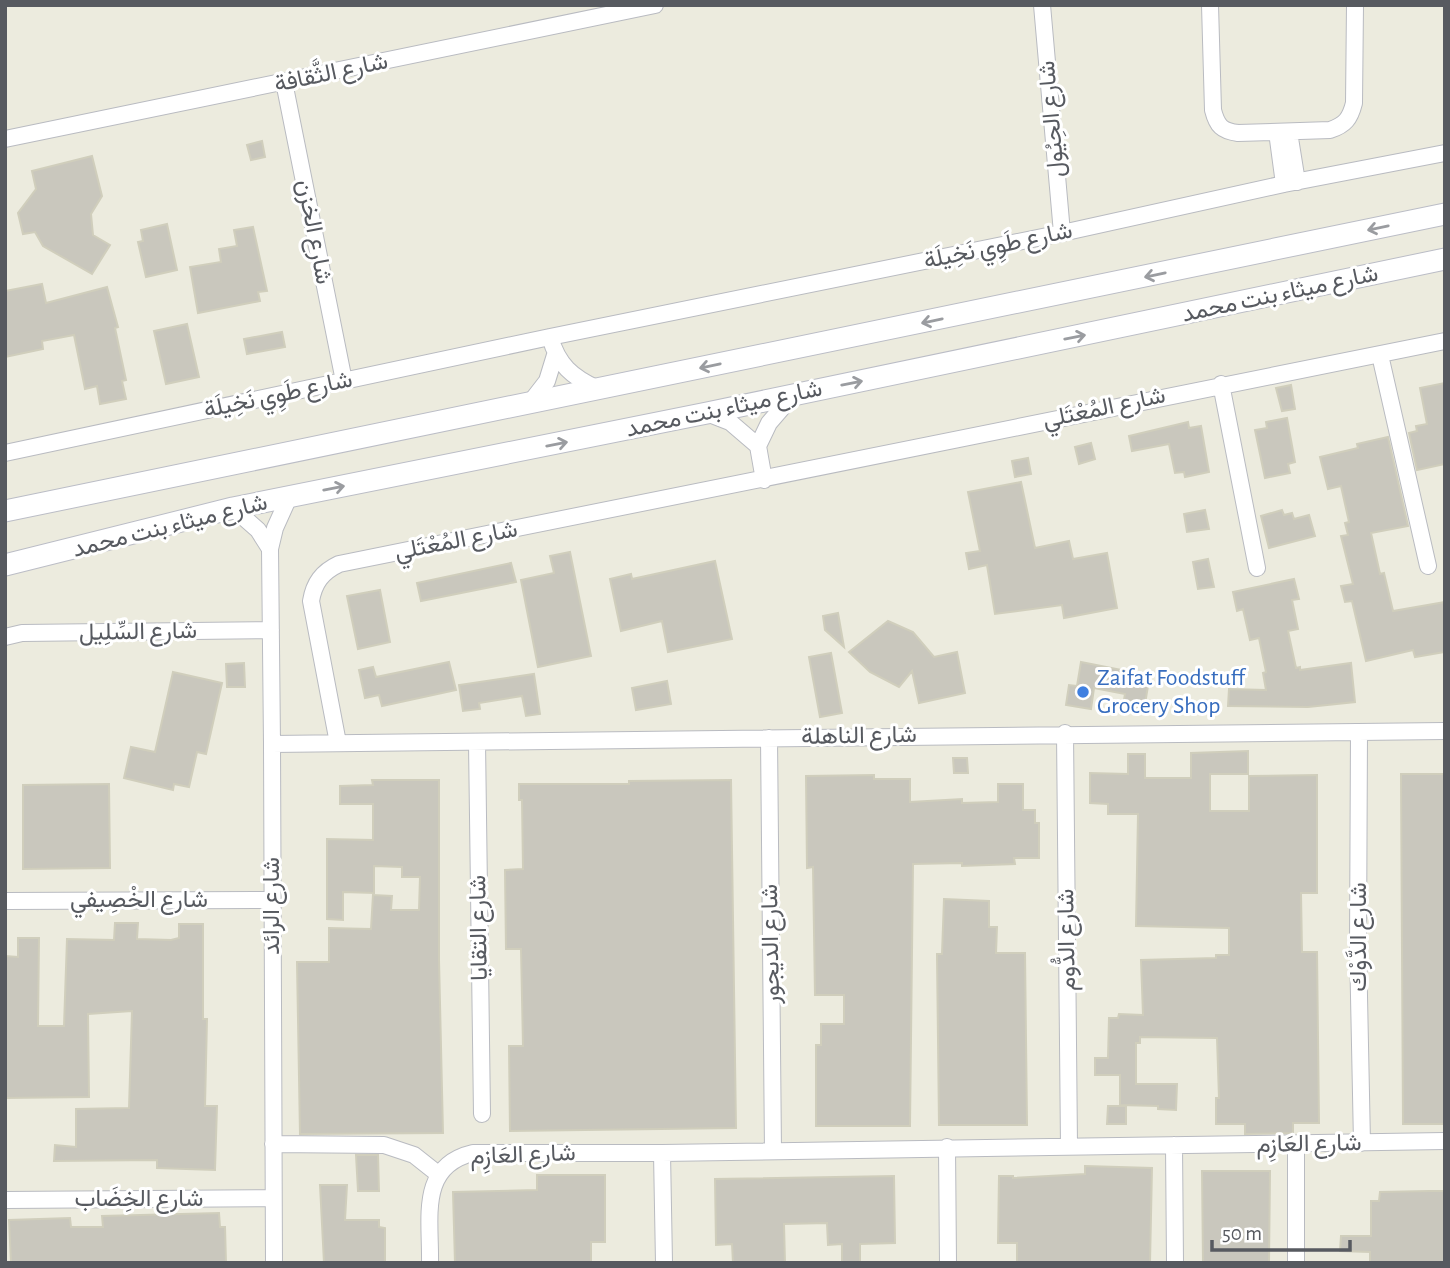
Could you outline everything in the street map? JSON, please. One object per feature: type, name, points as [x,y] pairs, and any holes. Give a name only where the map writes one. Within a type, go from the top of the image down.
[{"type":"main road","name":"شارع ميثاء بنت محمد","points":[[5,511],[1445,214]]},
{"type":"main road","name":"شارع ميثاء بنت محمد","points":[[5,565],[233,508],[707,413],[1445,259]]},
{"type":"main road","points":[[5,524],[31,507]]},
{"type":"street","name":"شارع الثَّقافة","points":[[5,139],[656,5]]},
{"type":"street","name":"شارع الحِيُول","points":[[1042,5],[1062,233]]},
{"type":"street","points":[[1210,5],[1213,110],[1216,123],[1226,132],[1330,130],[1343,126],[1351,116],[1353,103],[1355,5]]},
{"type":"street","name":"شارع الخزن","points":[[284,82],[344,382]]},
{"type":"street","points":[[1283,132],[1290,183]]},
{"type":"street","name":"شارع طَوِي نَخِيلَة","points":[[5,453],[550,337],[1445,153]]},
{"type":"street","points":[[550,337],[555,355],[574,376],[598,389]]},
{"type":"street","name":"شارع المُعْتَلي","points":[[338,743],[311,601],[319,578],[328,569],[339,564],[1445,341]]},
{"type":"street","points":[[530,402],[547,381],[555,355]]},
{"type":"street","points":[[1380,355],[1429,566]]},
{"type":"street","points":[[1222,384],[1257,568]]},
{"type":"street","points":[[764,480],[758,446],[776,412],[794,394]]},
{"type":"street","points":[[707,413],[730,422],[758,446]]},
{"type":"street","name":"شارع الرائد","points":[[274,1263],[270,550],[275,528],[289,497]]},
{"type":"street","points":[[233,508],[258,530],[270,550]]},
{"type":"street","name":"شارع السِّلِيل","points":[[5,637],[22,633],[271,630]]},
{"type":"street","name":"شارع الناهلة","points":[[272,744],[1065,733],[1445,731]]},
{"type":"street","name":"شارع الدَّوْك","points":[[1359,732],[1358,947],[1362,1143]]},
{"type":"street","name":"شارع الدُّوم","points":[[1065,733],[1069,1146]]},
{"type":"street","name":"شارع الديجور","points":[[769,738],[773,1151]]},
{"type":"street","name":"شارع التقايا","points":[[477,742],[482,1114]]},
{"type":"street","name":"شارع الخْصِيفي","points":[[5,901],[272,900]]},
{"type":"street","name":"شارع العَازِم","points":[[430,1263],[430,1196],[439,1174],[453,1160],[473,1153],[662,1153],[1445,1141]]},
{"type":"street","points":[[273,1144],[384,1145],[414,1155],[439,1174]]},
{"type":"street","points":[[1174,1145],[1175,1263]]},
{"type":"street","points":[[1296,1145],[1296,1263]]},
{"type":"street","points":[[947,1147],[948,1263]]},
{"type":"street","points":[[662,1153],[664,1263]]},
{"type":"street","name":"شارع الخِضَاب","points":[[5,1200],[273,1198]]},
{"type":"building","points":[[262,141],[265,157],[251,160],[247,145]]},
{"type":"building","points":[[92,156],[102,196],[91,214],[93,235],[110,245],[92,274],[43,246],[35,232],[23,234],[18,213],[36,189],[32,171]]},
{"type":"building","points":[[167,224],[177,270],[146,277],[138,242],[143,241],[141,230]]},
{"type":"building","points":[[253,227],[267,291],[258,292],[260,301],[198,313],[190,267],[221,262],[219,249],[237,246],[234,230]]},
{"type":"building","points":[[42,284],[46,303],[107,287],[118,327],[115,328],[126,380],[122,381],[126,399],[100,404],[97,386],[85,389],[74,335],[42,341],[43,349],[5,357],[5,291]]},
{"type":"building","points":[[187,324],[199,377],[166,384],[154,331]]},
{"type":"building","points":[[282,332],[285,347],[247,354],[244,339]]},
{"type":"building","points":[[1445,383],[1445,464],[1417,470],[1409,433],[1417,431],[1416,426],[1427,424],[1420,388]]},
{"type":"building","points":[[1291,385],[1295,409],[1282,411],[1276,388]]},
{"type":"building","points":[[1287,418],[1295,462],[1288,464],[1290,473],[1265,478],[1255,430],[1267,428],[1266,422]]},
{"type":"building","points":[[1188,422],[1189,428],[1201,426],[1209,472],[1185,477],[1184,472],[1175,473],[1169,444],[1132,451],[1129,436]]},
{"type":"building","points":[[1388,437],[1408,526],[1371,533],[1380,574],[1384,573],[1393,611],[1445,602],[1445,652],[1415,657],[1413,650],[1366,661],[1352,601],[1345,602],[1341,586],[1353,584],[1341,536],[1348,535],[1345,523],[1349,522],[1341,486],[1328,489],[1320,457]]},
{"type":"building","points":[[1091,443],[1095,459],[1079,464],[1075,447]]},
{"type":"building","points":[[1028,458],[1031,474],[1015,477],[1012,461]]},
{"type":"building","points":[[1021,482],[1035,548],[1069,541],[1073,559],[1107,553],[1117,608],[1064,618],[1062,605],[995,614],[987,565],[969,569],[966,553],[980,551],[968,492]]},
{"type":"building","points":[[1205,510],[1209,529],[1187,532],[1184,514]]},
{"type":"building","points":[[1282,510],[1284,515],[1292,513],[1294,519],[1309,515],[1315,536],[1269,548],[1261,516]]},
{"type":"building","points":[[570,552],[591,656],[538,667],[521,580],[554,573],[550,556]]},
{"type":"building","points":[[1208,559],[1214,587],[1198,589],[1193,562]]},
{"type":"building","points":[[715,561],[732,639],[668,652],[662,621],[621,631],[610,579],[631,574],[632,579]]},
{"type":"building","points":[[511,563],[516,582],[421,601],[417,583]]},
{"type":"building","points":[[1294,579],[1299,599],[1292,600],[1298,629],[1288,631],[1296,668],[1300,667],[1300,670],[1351,663],[1355,702],[1308,707],[1228,706],[1229,689],[1266,690],[1263,673],[1266,672],[1259,638],[1250,640],[1243,609],[1237,611],[1233,592]]},
{"type":"building","points":[[380,590],[390,642],[358,649],[347,596]]},
{"type":"building","points":[[838,613],[844,647],[825,630],[823,616]]},
{"type":"building","points":[[888,621],[913,632],[934,657],[957,652],[965,693],[919,703],[912,671],[899,687],[870,672],[849,652]]},
{"type":"building","points":[[831,653],[842,713],[820,717],[809,657]]},
{"type":"building","points":[[449,662],[456,690],[382,706],[379,695],[365,698],[359,670],[373,667],[376,677]]},
{"type":"building","points":[[1081,662],[1127,671],[1128,686],[1148,686],[1144,710],[1123,706],[1125,694],[1094,688],[1091,709],[1066,705],[1069,685],[1077,686]]},
{"type":"building","points":[[244,663],[245,687],[227,687],[226,664]]},
{"type":"building","points":[[173,672],[222,683],[206,754],[197,752],[189,787],[174,784],[173,790],[124,778],[131,747],[155,752]]},
{"type":"building","points":[[534,674],[540,714],[526,716],[522,696],[479,703],[480,709],[463,711],[459,685]]},
{"type":"building","points":[[667,681],[671,704],[636,710],[632,688]]},
{"type":"building","points":[[1248,751],[1248,774],[1210,774],[1210,811],[1249,811],[1249,776],[1317,775],[1317,893],[1301,893],[1302,952],[1317,952],[1319,1123],[1293,1123],[1293,1133],[1245,1134],[1245,1124],[1216,1124],[1216,1098],[1219,1098],[1217,1038],[1140,1037],[1140,1043],[1136,1043],[1136,1084],[1177,1084],[1176,1110],[1158,1109],[1158,1106],[1120,1105],[1120,1075],[1095,1075],[1095,1058],[1108,1058],[1109,1018],[1118,1018],[1119,1014],[1143,1015],[1141,960],[1216,958],[1216,955],[1229,955],[1229,928],[1136,926],[1138,814],[1108,814],[1108,804],[1090,803],[1090,773],[1128,774],[1128,754],[1145,754],[1145,778],[1191,778],[1191,753]]},
{"type":"building","points":[[953,758],[967,758],[968,773],[954,773]]},
{"type":"building","points":[[1401,774],[1445,774],[1445,1124],[1403,1124]]},
{"type":"building","points":[[874,775],[874,779],[910,779],[910,802],[962,799],[962,803],[998,802],[998,784],[1023,784],[1023,810],[1035,810],[1035,823],[1039,823],[1039,858],[1014,858],[1015,864],[913,864],[910,1126],[816,1126],[816,1045],[821,1045],[821,1024],[844,1024],[844,995],[815,995],[813,867],[807,868],[806,776]]},
{"type":"building","points":[[372,780],[439,780],[443,1133],[300,1134],[297,962],[329,962],[329,928],[371,929],[373,895],[392,896],[391,910],[419,910],[420,877],[402,877],[402,867],[374,866],[374,893],[343,892],[343,920],[327,919],[327,839],[373,840],[373,804],[340,804],[340,786],[373,785]]},
{"type":"building","points":[[731,780],[736,1128],[510,1131],[509,1046],[523,1046],[521,949],[506,949],[505,870],[523,869],[522,800],[519,800],[519,784]]},
{"type":"building","points":[[109,784],[110,868],[23,869],[23,785]]},
{"type":"building","points":[[944,899],[989,901],[989,927],[997,927],[996,953],[1025,953],[1027,1125],[939,1125],[937,954],[942,954]]},
{"type":"building","points":[[115,923],[138,923],[137,939],[171,940],[179,938],[179,924],[203,924],[203,1019],[207,1019],[205,1106],[217,1106],[215,1170],[157,1168],[157,1160],[54,1161],[55,1145],[76,1147],[76,1109],[129,1108],[132,1011],[88,1014],[89,1097],[5,1098],[6,956],[18,957],[18,938],[39,938],[38,1026],[64,1026],[67,939],[114,940]]},
{"type":"building","points":[[1108,1106],[1126,1106],[1126,1124],[1107,1124]]},
{"type":"building","points":[[356,1155],[378,1155],[379,1191],[358,1191]]},
{"type":"building","points":[[1085,1166],[1152,1168],[1150,1263],[1017,1263],[1017,1243],[998,1243],[999,1176],[1013,1178],[1085,1174]]},
{"type":"building","points":[[1202,1171],[1270,1171],[1269,1263],[1203,1263]]},
{"type":"building","points":[[537,1175],[605,1175],[605,1242],[591,1242],[591,1263],[455,1263],[453,1192],[537,1190]]},
{"type":"building","points":[[894,1176],[895,1243],[860,1244],[860,1263],[842,1263],[842,1244],[828,1245],[827,1223],[784,1224],[785,1263],[733,1263],[732,1244],[716,1245],[715,1179]]},
{"type":"building","points":[[320,1185],[347,1185],[345,1220],[379,1220],[379,1227],[385,1228],[385,1263],[324,1263]]},
{"type":"building","points":[[1445,1191],[1445,1263],[1370,1263],[1370,1252],[1340,1251],[1341,1236],[1371,1236],[1371,1201],[1379,1201],[1380,1192]]},
{"type":"building","points":[[219,1213],[220,1227],[225,1227],[226,1263],[11,1263],[9,1220],[70,1218],[71,1227],[103,1227],[102,1216]]},
{"type":"place","name":"Zaifat Foodstuff Grocery Shop","points":[[1083,692]]}]
